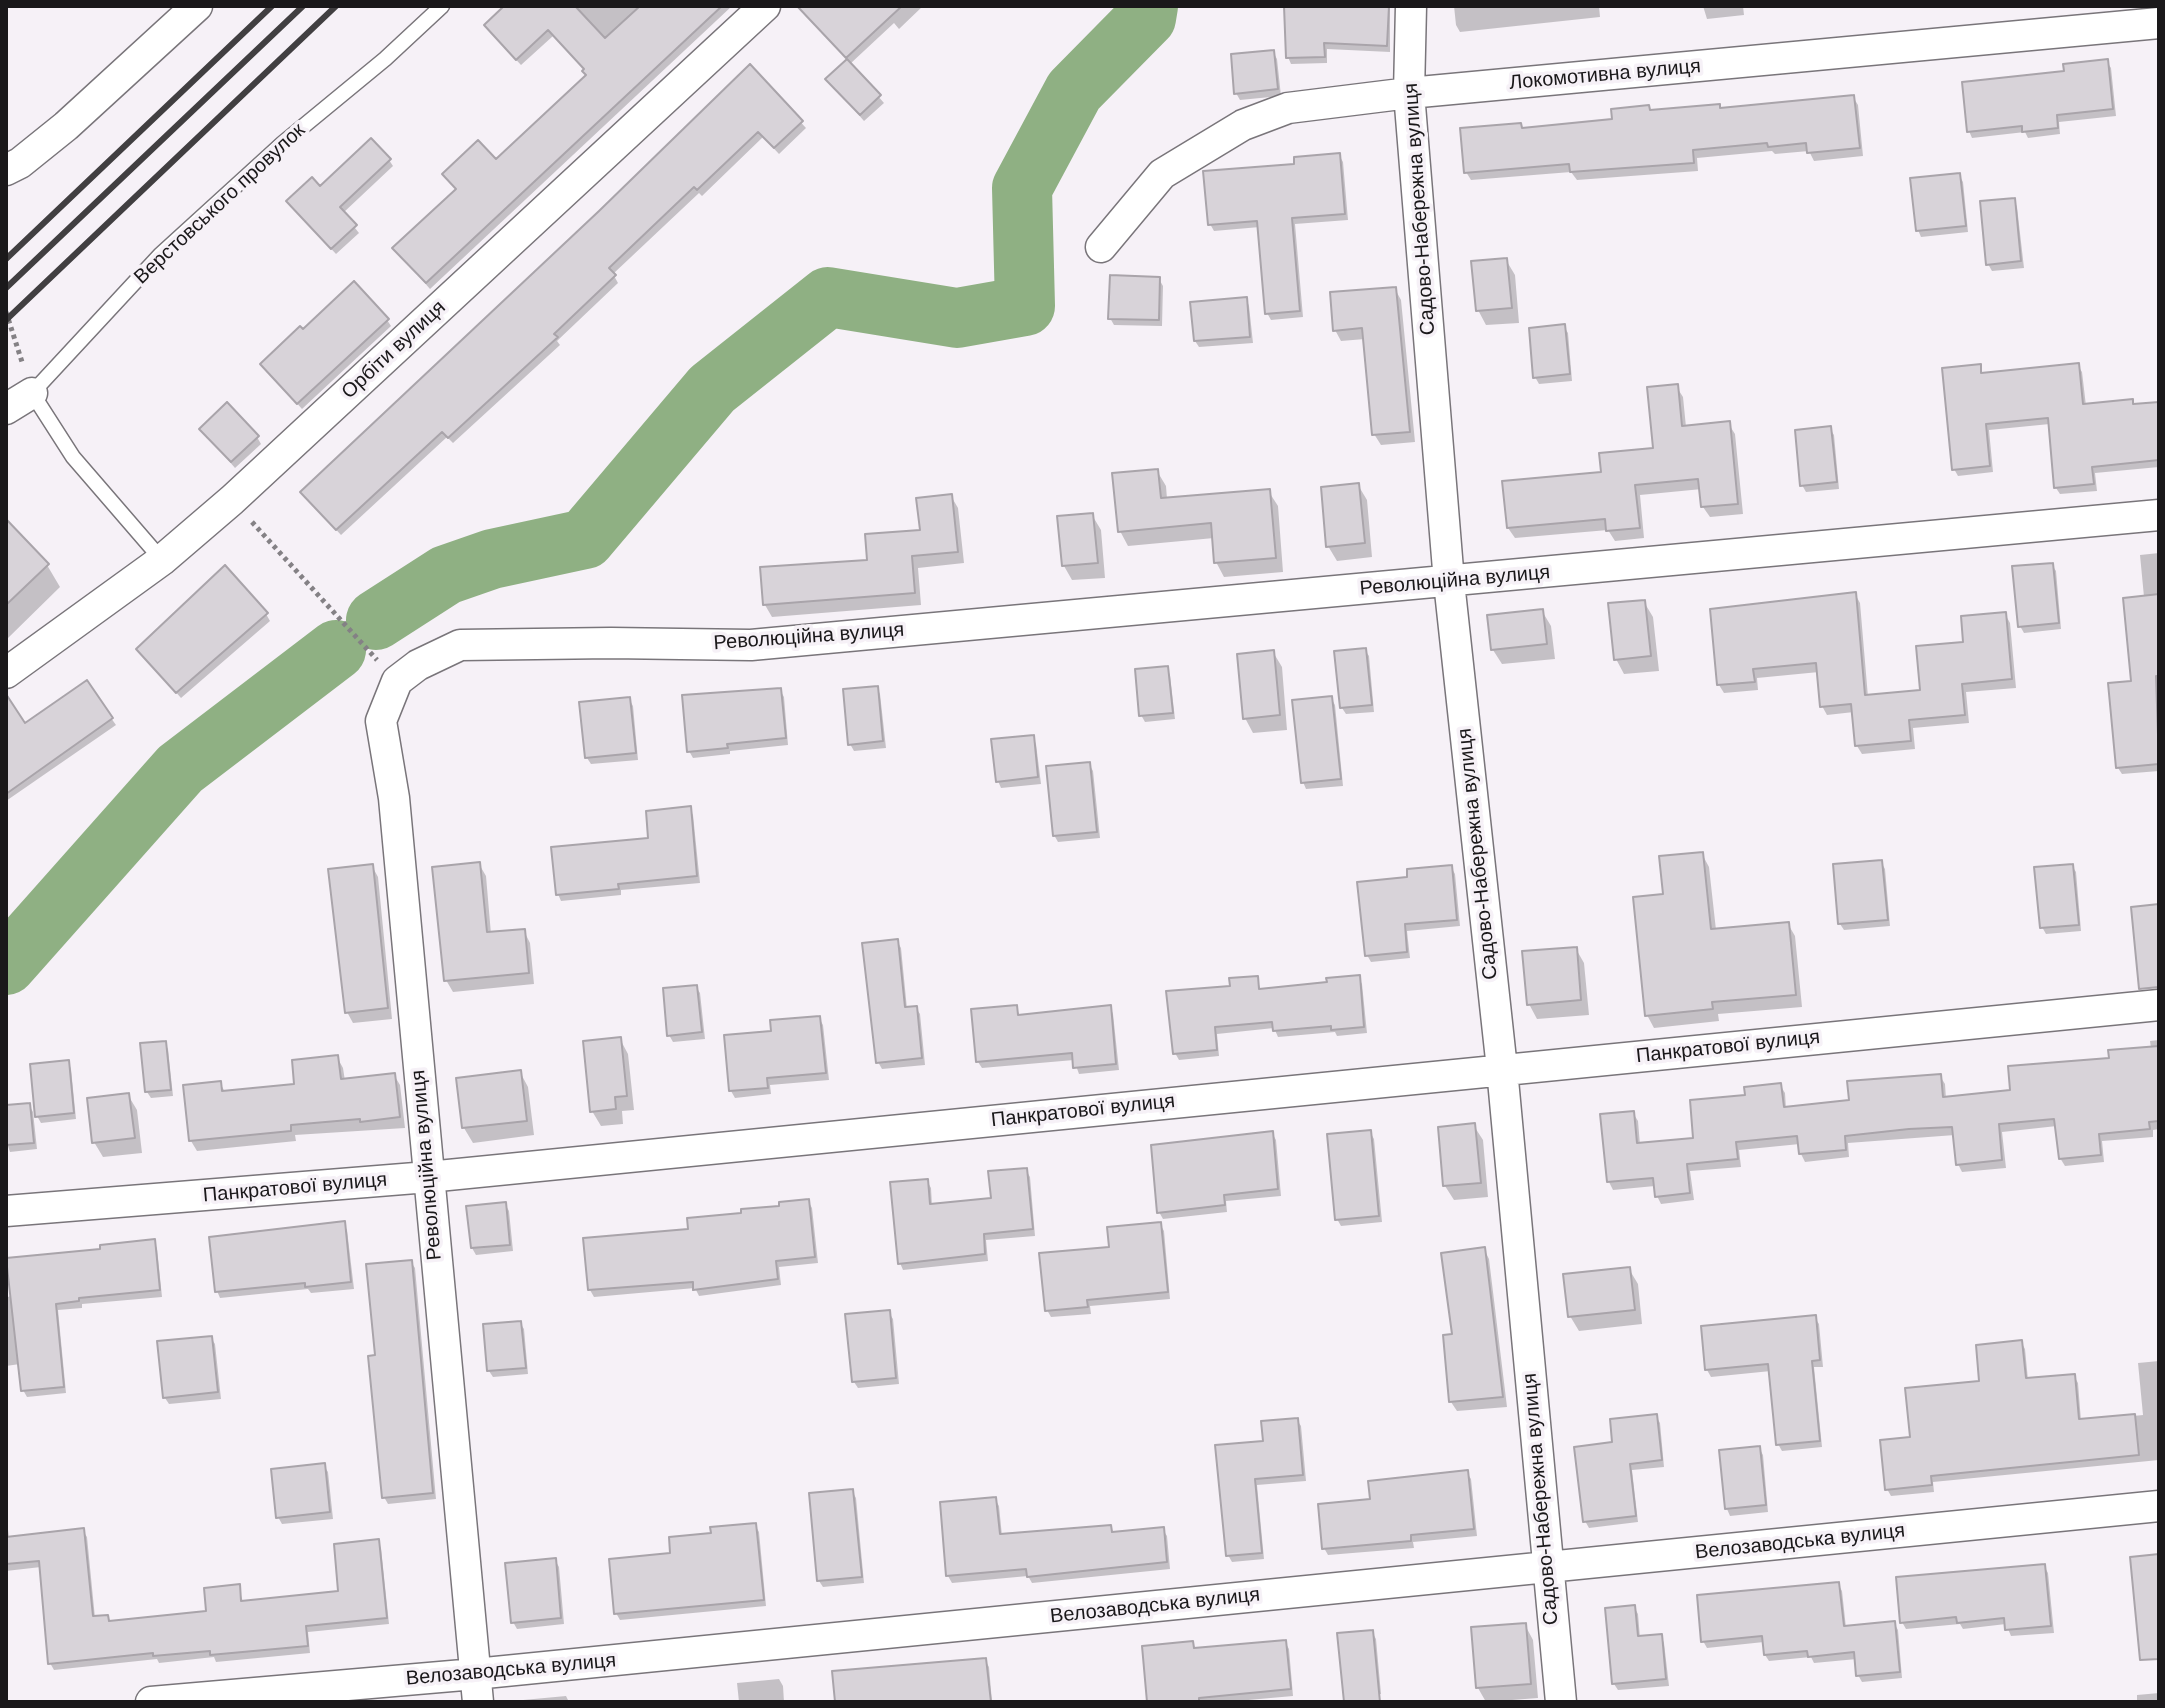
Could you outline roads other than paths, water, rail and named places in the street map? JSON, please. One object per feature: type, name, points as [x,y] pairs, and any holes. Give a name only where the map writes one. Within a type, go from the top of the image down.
[{"type":"street","points":[[6,170],[20,163],[66,126],[197,6]]},
{"type":"street","name":"Орбіти вулиця","points":[[6,673],[162,560],[232,500],[765,6]]},
{"type":"street","name":"Садово-Набережна вулиця","points":[[1411,6],[1409,93],[1449,582],[1502,1069],[1561,1702]]},
{"type":"street","name":"Локомотивна вулиця","points":[[1101,247],[1162,174],[1243,125],[1288,108],[1409,93],[2159,23]]},
{"type":"street","name":"Верстовського провулок","points":[[6,409],[32,393]]},
{"type":"street","name":"Революційна вулиця","points":[[476,1688],[394,798],[381,721],[397,681],[418,665],[460,645],[751,645],[2159,515]]},
{"type":"street","name":"Панкратової вулиця","points":[[6,1211],[428,1177],[2159,1005]]},
{"type":"street","name":"Велозаводська вулиця","points":[[151,1702],[476,1688],[1547,1567],[2159,1506]]},
{"type":"lane","name":"Верстовського провулок","points":[[32,393],[160,255],[283,143],[385,59],[442,6]]},
{"type":"lane","points":[[32,393],[73,457],[162,560]]},
{"type":"waterway","points":[[376,620],[446,575],[492,559],[585,539],[712,389],[828,297],[957,318],[1025,306],[1022,188],[1074,91],[1146,18],[1148,6]]},
{"type":"waterway","points":[[6,965],[180,769],[336,650]]},
{"type":"railway","points":[[6,259],[272,6]]},
{"type":"railway","points":[[6,288],[303,6]]},
{"type":"railway","points":[[6,320],[336,6]]}]
